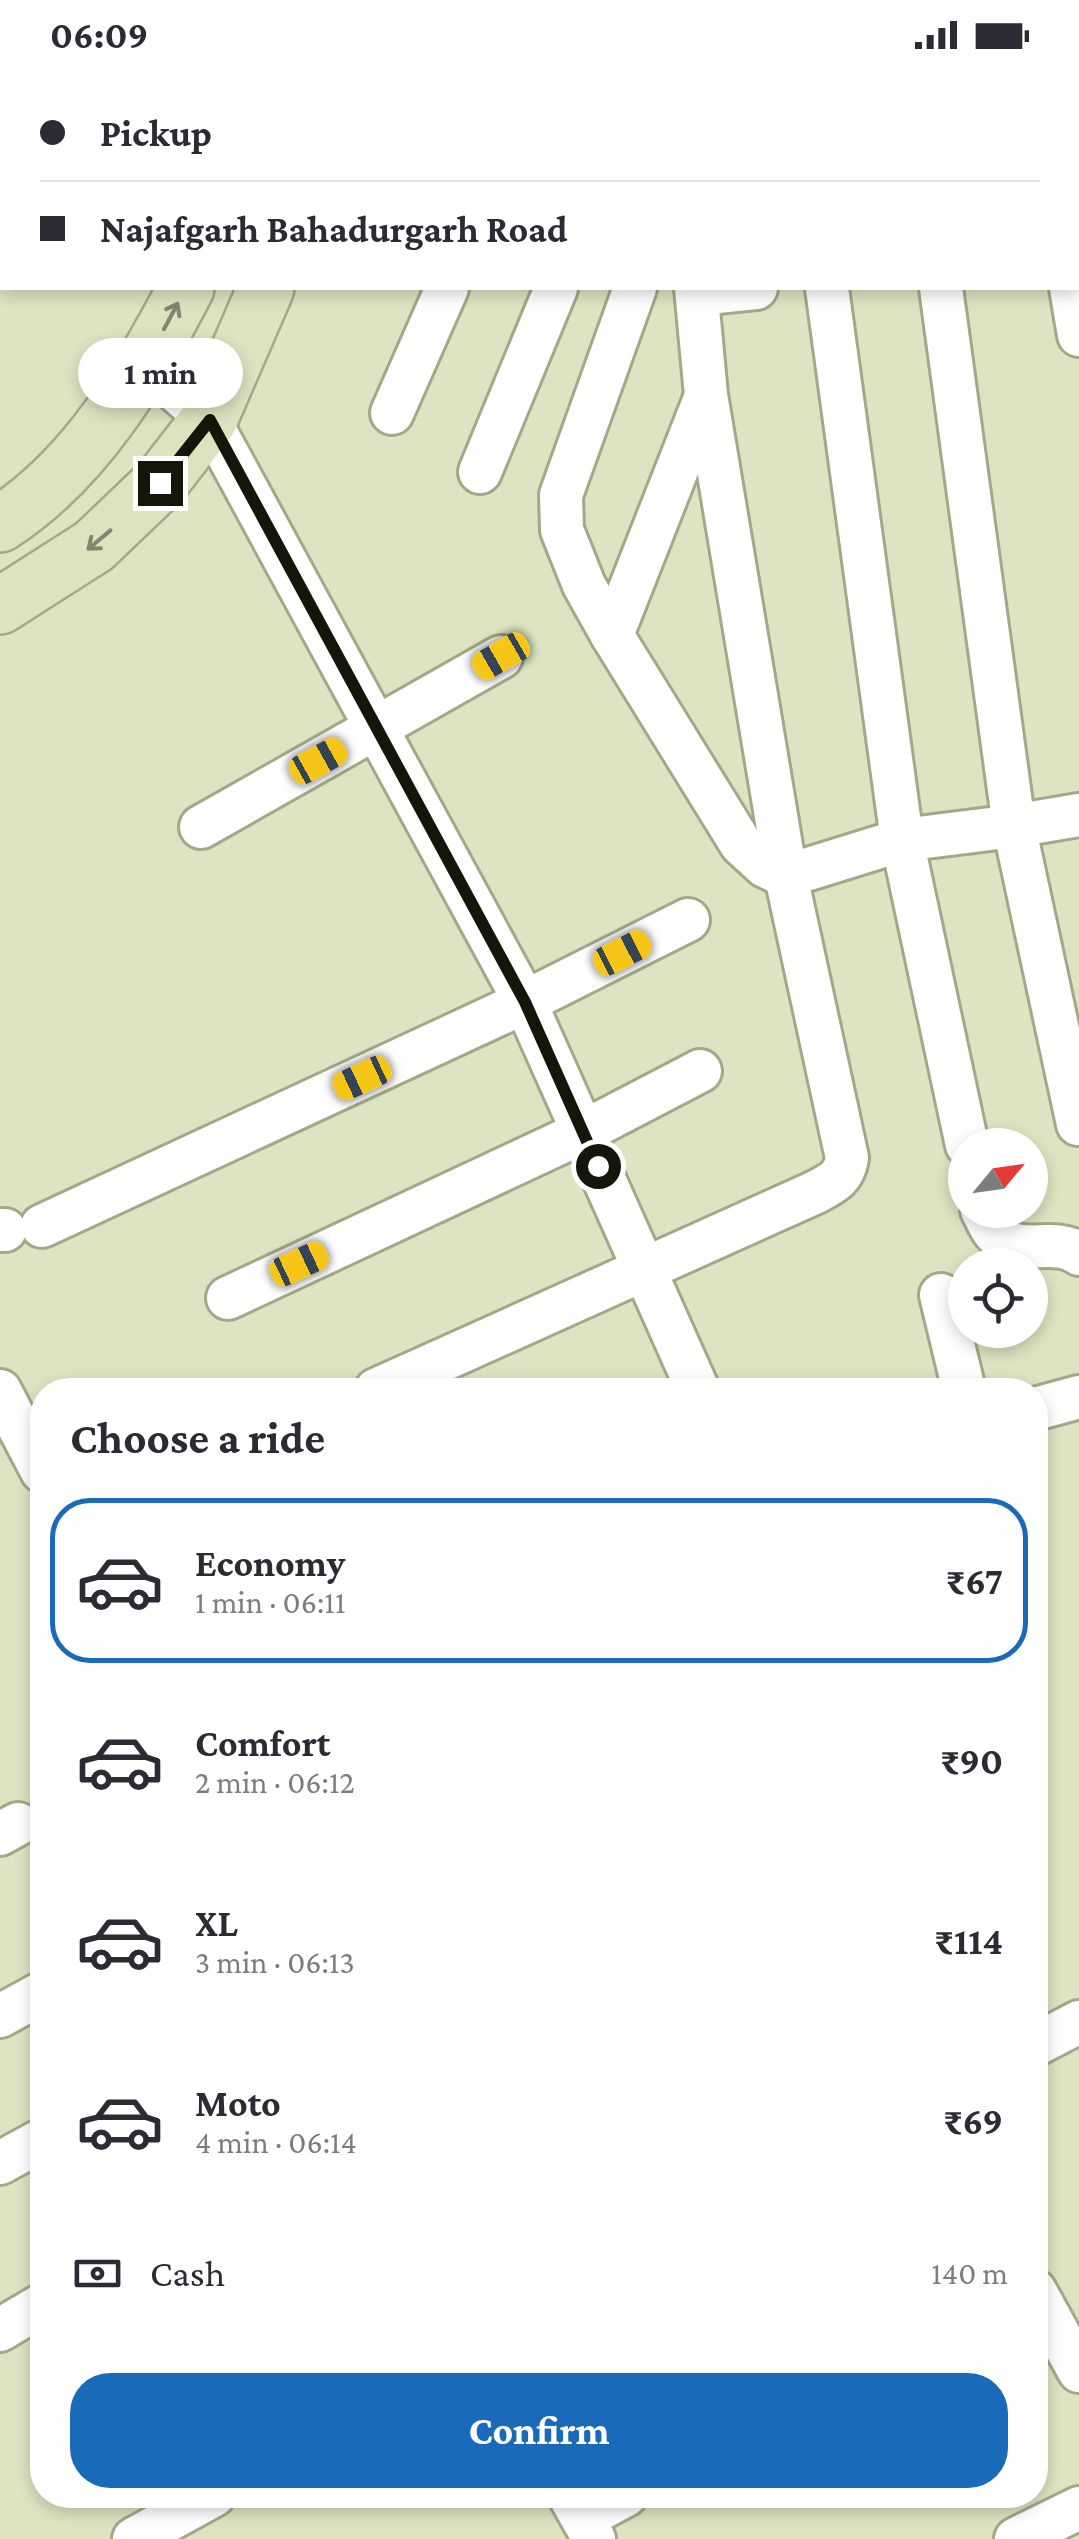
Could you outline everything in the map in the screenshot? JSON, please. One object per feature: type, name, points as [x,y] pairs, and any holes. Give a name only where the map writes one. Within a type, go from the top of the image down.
[{"type":"main road","points":[[0,524],[26,507],[96,438],[185,290]]},
{"type":"main road","points":[[0,606],[94,546],[160,483],[210,420],[265,290]]},
{"type":"street","points":[[392,413],[447,290]]},
{"type":"street","points":[[480,472],[555,290]]},
{"type":"street","points":[[636,290],[561,494],[562,530],[584,585],[612,635],[742,844],[765,866],[786,876],[902,840],[1079,815]]},
{"type":"street","points":[[649,290],[697,298],[744,290]]},
{"type":"street","points":[[827,290],[902,840],[963,1128]]},
{"type":"street","points":[[941,290],[1014,826],[1078,1124]]},
{"type":"street","points":[[1071,290],[1079,335]]},
{"type":"street","points":[[402,1378],[835,1182],[845,1170],[847,1158],[786,876],[706,395],[697,298]]},
{"type":"street","points":[[144,363],[210,420],[525,1002],[693,1378]]},
{"type":"street","points":[[612,635],[706,395]]},
{"type":"street","points":[[201,827],[501,656]]},
{"type":"street","points":[[16,1229],[525,1002],[688,920]]},
{"type":"street","points":[[228,1298],[583,1132],[700,1071]]},
{"type":"street","points":[[992,1228],[1010,1245],[1062,1246],[1079,1254]]},
{"type":"street","points":[[942,1295],[961,1378]]},
{"type":"street","points":[[0,1391],[30,1448]]},
{"type":"street","points":[[1048,1405],[1079,1397]]},
{"type":"street","points":[[0,2016],[30,2000]]},
{"type":"street","points":[[1048,2038],[1079,2022]]},
{"type":"street","points":[[0,2163],[30,2147]]},
{"type":"street","points":[[0,2330],[30,2312]]},
{"type":"street","points":[[1048,2315],[1079,2371]]},
{"type":"street","points":[[134,2539],[190,2508]]},
{"type":"street","points":[[582,2525],[607,2508]]},
{"type":"street","points":[[1016,2539],[1079,2508]]},
{"type":"route","points":[[160,483],[210,420],[525,1002],[598,1166]]}]
